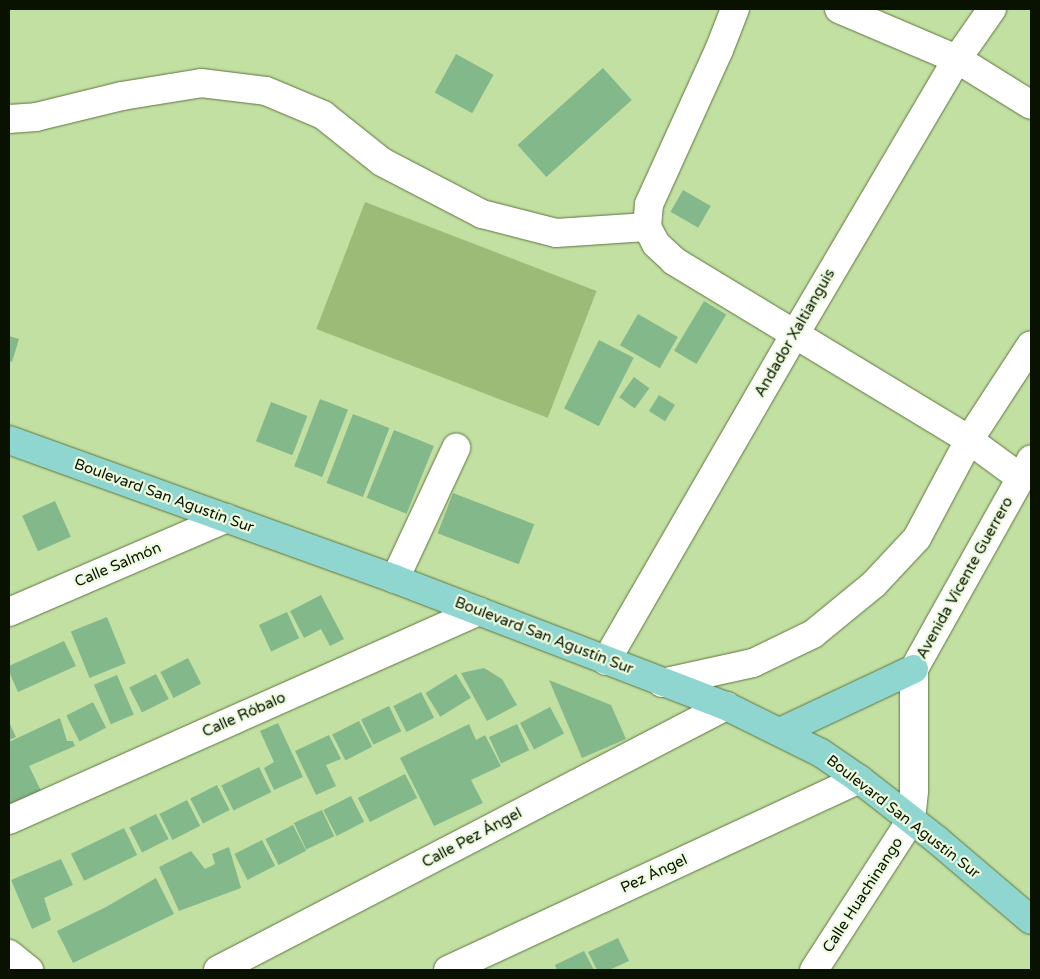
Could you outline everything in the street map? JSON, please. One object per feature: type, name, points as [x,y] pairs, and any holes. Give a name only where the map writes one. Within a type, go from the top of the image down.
[{"type":"main road","name":"Boulevard San Agustín Sur","points":[[9,440],[395,579],[726,706],[820,753],[859,779],[1031,920]]},
{"type":"main road","points":[[780,732],[914,669]]},
{"type":"street","points":[[735,9],[719,50],[649,204],[647,227],[656,244],[674,261],[969,440],[1026,469]]},
{"type":"street","points":[[840,9],[957,59],[1031,105]]},
{"type":"street","name":"Andador Xaltianguis","points":[[606,661],[957,59],[992,9]]},
{"type":"street","points":[[9,119],[36,117],[122,96],[201,83],[266,91],[323,115],[382,162],[482,214],[556,232],[647,227]]},
{"type":"street","points":[[662,683],[752,663],[813,634],[874,584],[916,538],[969,440],[1031,345]]},
{"type":"street","points":[[395,579],[456,448]]},
{"type":"street","name":"Avenida Vicente Guerrero","points":[[911,820],[914,790],[914,669],[1026,469]]},
{"type":"street","name":"Calle Salmón","points":[[9,612],[227,518]]},
{"type":"street","name":"Calle Róbalo","points":[[9,820],[479,611]]},
{"type":"street","name":"Calle Pez Ángel","points":[[218,970],[726,706]]},
{"type":"street","name":"Pez Ángel","points":[[448,970],[859,779]]},
{"type":"street","name":"Calle Huachinango","points":[[814,970],[911,820]]},
{"type":"street","points":[[9,954],[29,970]]},
{"type":"green space","points":[[365,202],[597,291],[548,418],[316,329]]},
{"type":"building","points":[[456,54],[494,75],[472,113],[435,92]]},
{"type":"building","points":[[603,68],[632,100],[546,177],[518,145]]},
{"type":"building","points":[[683,190],[711,206],[698,228],[670,212]]},
{"type":"building","points":[[704,301],[726,314],[696,364],[674,351]]},
{"type":"building","points":[[638,314],[678,337],[660,368],[620,345]]},
{"type":"building","points":[[9,336],[19,339],[12,362],[9,361]]},
{"type":"building","points":[[599,340],[634,358],[599,426],[564,409]]},
{"type":"building","points":[[634,377],[649,388],[635,408],[619,397]]},
{"type":"building","points":[[659,395],[675,405],[665,421],[649,411]]},
{"type":"building","points":[[320,399],[348,410],[322,477],[294,466]]},
{"type":"building","points":[[271,402],[307,416],[292,455],[256,441]]},
{"type":"building","points":[[353,414],[389,428],[363,497],[326,483]]},
{"type":"building","points":[[394,430],[434,446],[407,514],[367,498]]},
{"type":"building","points":[[453,493],[534,524],[519,564],[438,533]]},
{"type":"building","points":[[55,501],[71,537],[38,551],[22,516]]},
{"type":"building","points":[[321,595],[344,639],[330,646],[321,629],[304,638],[290,611]]},
{"type":"building","points":[[287,612],[299,638],[271,651],[259,625]]},
{"type":"building","points":[[107,617],[126,663],[90,678],[71,632]]},
{"type":"building","points":[[64,641],[76,666],[18,692],[9,672],[9,666]]},
{"type":"building","points":[[188,658],[201,684],[174,698],[160,672]]},
{"type":"building","points":[[484,668],[502,679],[517,705],[487,721],[461,673]]},
{"type":"building","points":[[156,674],[169,699],[142,713],[129,688]]},
{"type":"building","points":[[456,674],[471,698],[440,717],[425,693]]},
{"type":"building","points":[[117,675],[134,715],[111,724],[94,685]]},
{"type":"building","points":[[549,680],[611,705],[626,739],[582,758]]},
{"type":"building","points":[[421,692],[434,718],[407,732],[393,706]]},
{"type":"building","points":[[93,702],[106,728],[79,741],[66,716]]},
{"type":"building","points":[[389,706],[401,731],[373,745],[361,720]]},
{"type":"building","points":[[550,707],[564,733],[534,749],[520,723]]},
{"type":"building","points":[[60,718],[67,741],[73,741],[75,746],[29,766],[43,795],[9,810],[9,742]]},
{"type":"building","points":[[359,721],[372,747],[345,760],[332,735]]},
{"type":"building","points":[[9,722],[16,737],[9,740]]},
{"type":"building","points":[[278,723],[303,777],[274,790],[264,768],[274,762],[260,731]]},
{"type":"building","points":[[469,724],[476,740],[485,735],[501,766],[471,780],[483,803],[434,826],[400,758]]},
{"type":"building","points":[[517,724],[529,750],[501,763],[489,737]]},
{"type":"building","points":[[329,735],[341,759],[326,765],[336,786],[316,795],[295,751]]},
{"type":"building","points":[[259,767],[271,792],[234,811],[221,785]]},
{"type":"building","points":[[405,774],[417,798],[370,822],[358,798]]},
{"type":"building","points":[[217,785],[230,810],[203,824],[190,799]]},
{"type":"building","points":[[351,796],[364,822],[337,836],[323,810]]},
{"type":"building","points":[[187,800],[200,826],[173,840],[159,814]]},
{"type":"building","points":[[322,810],[334,836],[306,849],[294,823]]},
{"type":"building","points":[[156,814],[169,839],[142,853],[129,828]]},
{"type":"building","points":[[293,825],[306,851],[279,865],[265,839]]},
{"type":"building","points":[[124,828],[137,855],[84,881],[71,854]]},
{"type":"building","points":[[262,840],[275,866],[248,880],[234,854]]},
{"type":"building","points":[[229,847],[241,888],[179,911],[159,867],[191,851],[205,869],[215,864],[212,854]]},
{"type":"building","points":[[61,859],[73,885],[44,898],[51,920],[32,929],[11,880]]},
{"type":"building","points":[[156,878],[174,914],[73,963],[57,931],[106,907]]},
{"type":"building","points":[[618,938],[629,961],[609,970],[597,970],[588,952]]},
{"type":"building","points":[[584,951],[594,970],[557,970],[555,965]]}]
